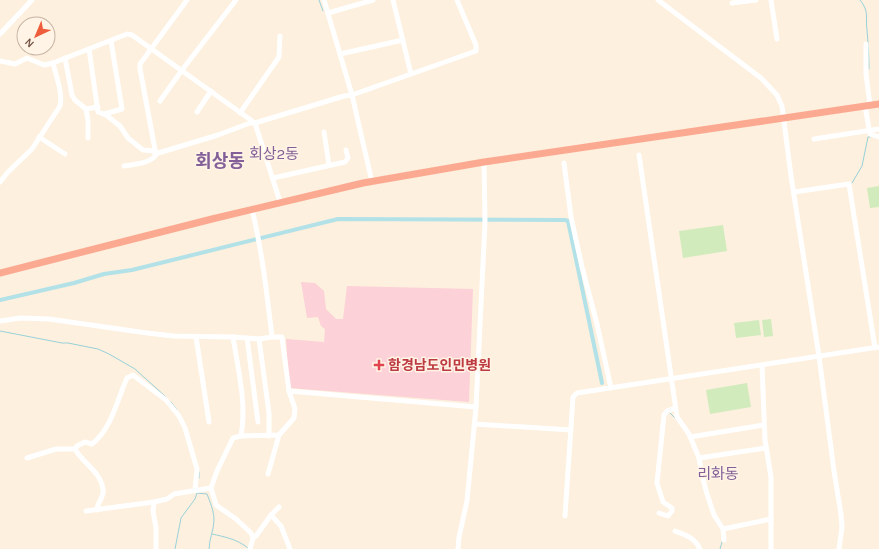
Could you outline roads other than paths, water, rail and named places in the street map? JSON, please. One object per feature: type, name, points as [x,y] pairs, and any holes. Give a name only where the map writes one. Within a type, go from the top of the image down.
[{"type":"highway","points":[[0,273],[280,202],[372,182],[484,162],[879,104]]},
{"type":"street","points":[[0,34],[32,0]]},
{"type":"street","points":[[124,166],[143,163],[154,157],[155,152],[140,64],[187,0]]},
{"type":"street","points":[[160,101],[236,0]]},
{"type":"street","points":[[324,0],[352,95],[372,182]]},
{"type":"street","points":[[328,13],[373,0]]},
{"type":"street","points":[[393,0],[411,74]]},
{"type":"street","points":[[89,49],[98,112],[104,114],[120,126],[128,138],[143,150],[155,152],[218,135],[250,123],[255,123],[344,96],[352,95],[476,51],[476,45],[457,0]]},
{"type":"street","points":[[732,4],[756,0]]},
{"type":"street","points":[[771,0],[777,39]]},
{"type":"street","points":[[660,1],[765,82],[779,99],[782,106],[842,519],[839,549]]},
{"type":"street","points":[[0,61],[14,64],[28,58],[44,65],[112,41],[127,34],[132,35],[255,123],[280,202]]},
{"type":"street","points":[[240,113],[279,57],[280,36]]},
{"type":"street","points":[[340,54],[402,40]]},
{"type":"street","points":[[104,114],[122,109],[112,41]]},
{"type":"street","points":[[866,44],[869,131],[870,134],[879,137]]},
{"type":"street","points":[[65,58],[72,95],[75,100],[86,109],[88,120],[88,138]]},
{"type":"street","points":[[0,182],[8,172],[32,149],[60,106],[61,102],[53,63]]},
{"type":"street","points":[[197,112],[211,91]]},
{"type":"street","points":[[86,109],[98,107]]},
{"type":"street","points":[[814,139],[879,129]]},
{"type":"street","points":[[324,132],[329,165]]},
{"type":"street","points":[[40,137],[65,154]]},
{"type":"street","points":[[273,178],[345,162],[348,158],[346,150]]},
{"type":"street","points":[[639,155],[672,378],[675,408],[677,417],[690,437],[700,458],[703,480],[710,506],[723,529],[724,540]]},
{"type":"street","points":[[458,549],[459,537],[467,501],[476,407],[485,223],[484,162]]},
{"type":"street","points":[[564,163],[572,224],[611,388]]},
{"type":"street","points":[[565,516],[574,395],[579,392],[877,347],[849,184],[794,192]]},
{"type":"street","points":[[252,209],[260,244],[272,336]]},
{"type":"street","points":[[0,321],[21,318],[49,319],[147,333],[196,337],[233,337],[259,340],[272,336],[282,337],[289,391],[295,409],[294,418],[279,435],[268,474]]},
{"type":"street","points":[[196,337],[209,422]]},
{"type":"street","points":[[233,337],[243,404],[244,421],[241,436]]},
{"type":"street","points":[[248,338],[258,422]]},
{"type":"street","points":[[259,340],[269,413],[269,436]]},
{"type":"street","points":[[762,365],[764,425],[770,477],[771,549]]},
{"type":"street","points":[[27,458],[56,449],[75,449],[76,446],[85,442],[92,444],[97,440],[115,410],[120,393],[127,378],[133,375],[166,400],[179,416],[185,428],[197,469],[194,490]]},
{"type":"street","points":[[289,391],[476,407]]},
{"type":"street","points":[[659,513],[668,516],[672,511],[672,508],[663,502],[657,483],[664,415],[667,411],[675,408]]},
{"type":"street","points":[[474,424],[571,430]]},
{"type":"street","points":[[690,437],[764,425]]},
{"type":"street","points":[[253,538],[236,519],[216,506],[211,488],[217,471],[233,438],[241,436],[279,435]]},
{"type":"street","points":[[700,458],[766,448]]},
{"type":"street","points":[[75,449],[96,472],[102,486],[103,496],[97,506],[97,510]]},
{"type":"street","points":[[86,511],[154,502],[174,494],[211,488]]},
{"type":"street","points":[[154,502],[153,511],[156,528],[156,549]]},
{"type":"street","points":[[250,549],[253,538],[279,507]]},
{"type":"street","points":[[272,515],[280,526],[290,549]]},
{"type":"street","points":[[723,529],[771,519]]},
{"type":"street","points":[[675,531],[691,537],[698,544],[700,549]]},
{"type":"waterway","points":[[319,0],[323,11]]},
{"type":"waterway","points":[[860,0],[866,12],[869,69]]},
{"type":"waterway","points":[[852,183],[862,166],[868,137],[870,137]]},
{"type":"waterway","points":[[0,300],[74,283],[104,274],[132,270],[338,219],[565,220],[568,221],[602,383]]},
{"type":"waterway","points":[[0,331],[98,349],[135,369],[166,397]]},
{"type":"waterway","points":[[171,402],[177,410]]},
{"type":"waterway","points":[[670,413],[675,418]]},
{"type":"waterway","points":[[199,472],[199,478]]},
{"type":"waterway","points":[[175,549],[181,518],[195,499],[197,493],[207,494],[212,507],[214,524],[209,549]]},
{"type":"waterway","points":[[212,534],[235,540],[248,548]]},
{"type":"waterway","points":[[720,549],[722,542]]},
{"type":"place","name":"함경남도인민병원","points":[[379,365]]},
{"type":"district","name":"회상2동","points":[[274,154]]},
{"type":"district","name":"회상동","points":[[220,161]]},
{"type":"district","name":"리화동","points":[[718,474]]}]
